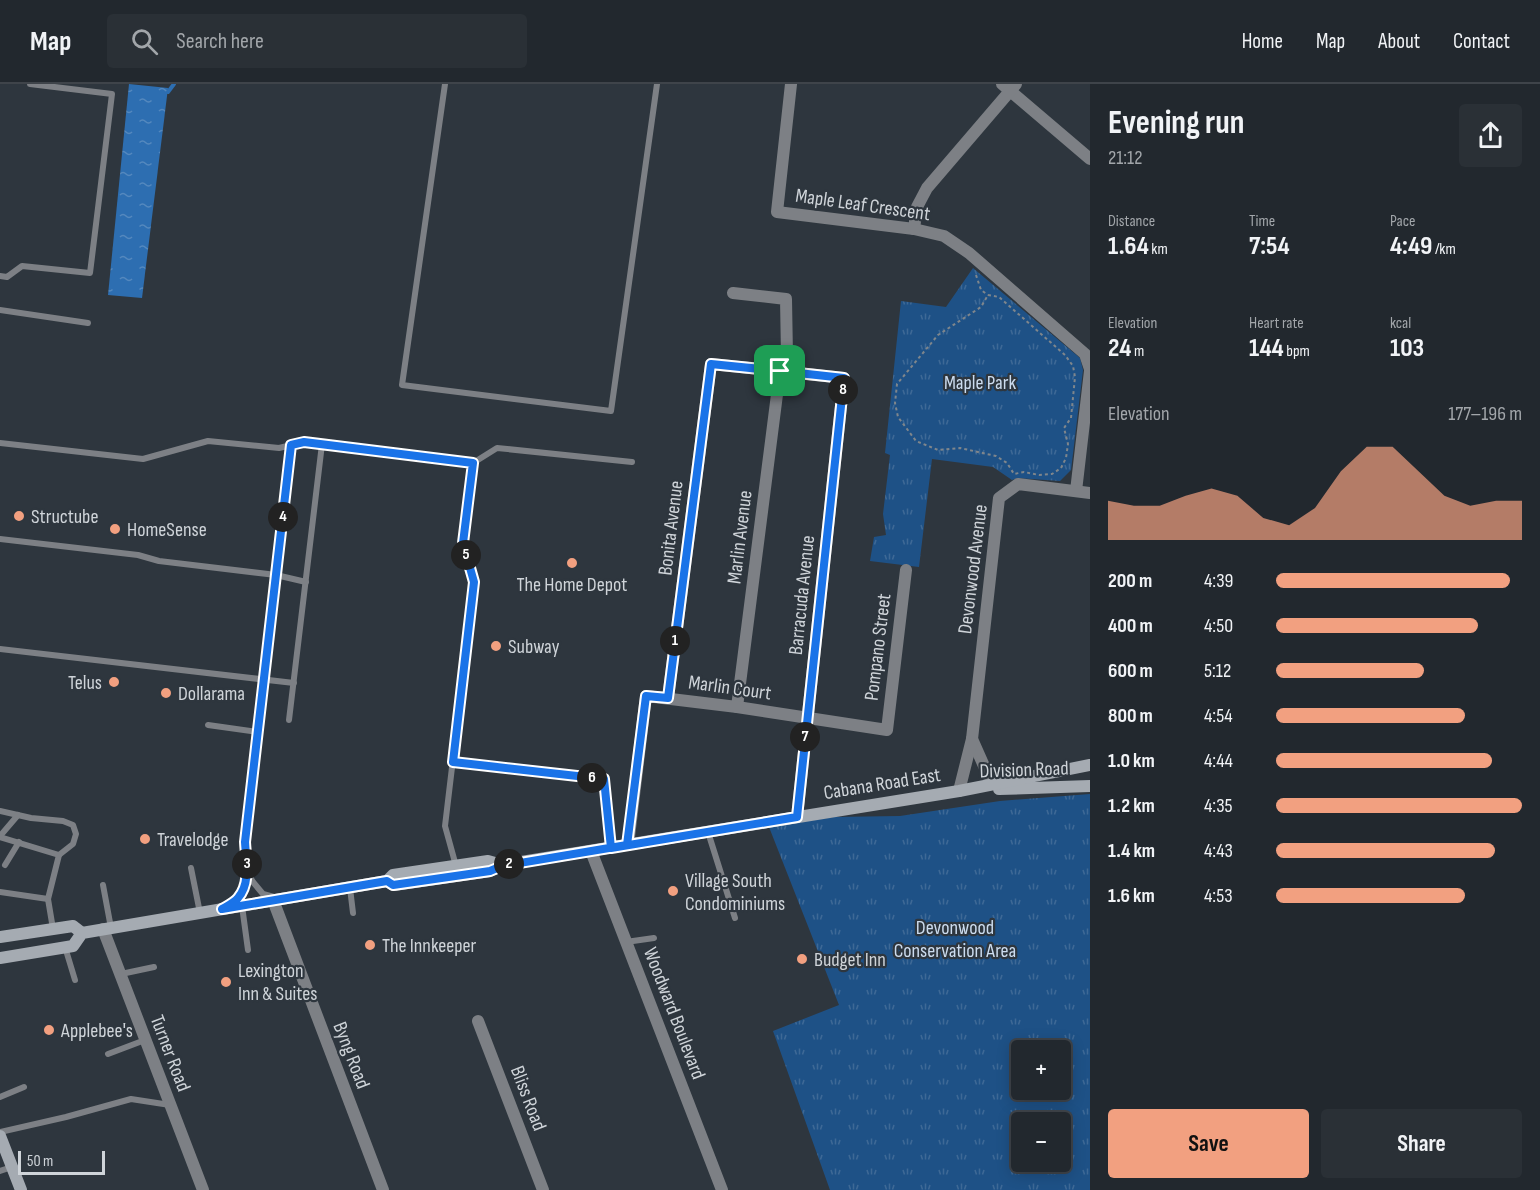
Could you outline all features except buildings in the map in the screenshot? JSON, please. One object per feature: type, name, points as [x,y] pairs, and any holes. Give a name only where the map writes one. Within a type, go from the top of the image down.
[{"type":"main road","name":"Cabana Road East","points":[[0,958],[73,946],[82,933],[387,881],[393,875],[457,871],[488,861],[502,866],[958,791],[1090,765]]},
{"type":"main road","name":"Division Road","points":[[958,791],[1090,786]]},
{"type":"main road","name":"Cabana Road East","points":[[0,937],[73,926],[82,933]]},
{"type":"main road","points":[[0,1134],[6,1169],[21,1190]]},
{"type":"street","name":"Maple Leaf Crescent","points":[[790,84],[777,212],[915,229],[944,236],[969,253],[1085,354],[1090,370],[1076,491]]},
{"type":"street","points":[[915,229],[917,207],[927,188],[1009,86],[1090,159]]},
{"type":"street","name":"Marlin Avenue","points":[[733,293],[786,299],[787,356],[737,707]]},
{"type":"street","name":"Bonita Avenue","points":[[668,698],[711,364],[785,372]]},
{"type":"street","name":"Barracuda Avenue","points":[[785,372],[844,378],[797,817]]},
{"type":"street","name":"Devonwood Avenue","points":[[958,791],[972,740],[999,498],[1018,484],[1090,493]]},
{"type":"street","name":"Pompano Street","points":[[886,730],[906,570]]},
{"type":"street","name":"Marlin Court","points":[[627,845],[646,696],[737,707],[886,730]]},
{"type":"street","points":[[972,740],[992,784]]},
{"type":"street","name":"Woodward Boulevard","points":[[591,851],[722,1190]]},
{"type":"street","name":"Byng Road","points":[[277,900],[383,1190]]},
{"type":"street","name":"Turner Road","points":[[107,929],[120,974],[145,1040],[160,1065],[170,1105],[203,1190]]},
{"type":"street","name":"Bliss Road","points":[[478,1021],[543,1190]]},
{"type":"lane","points":[[0,276],[7,277],[22,266],[90,273],[112,94],[30,84]]},
{"type":"lane","points":[[445,84],[402,385],[611,411],[657,84]]},
{"type":"lane","points":[[0,310],[88,323]]},
{"type":"lane","points":[[0,443],[143,459],[208,441],[279,448],[304,442],[473,463],[497,448],[632,462]]},
{"type":"lane","points":[[290,720],[322,444]]},
{"type":"lane","points":[[222,909],[237,900],[245,886],[247,872],[245,842],[291,445]]},
{"type":"lane","points":[[457,871],[445,826],[474,582],[463,543],[473,463]]},
{"type":"lane","points":[[0,539],[138,555],[159,561],[276,575],[306,582]]},
{"type":"lane","points":[[0,649],[294,683]]},
{"type":"lane","points":[[208,726],[258,732]]},
{"type":"lane","points":[[453,762],[604,779],[611,848]]},
{"type":"lane","points":[[0,811],[63,821],[73,825],[76,834],[73,844],[59,855],[48,899],[53,929]]},
{"type":"lane","points":[[18,815],[0,837],[59,855]]},
{"type":"lane","points":[[707,832],[735,918]]},
{"type":"lane","points":[[5,865],[19,842]]},
{"type":"lane","points":[[191,868],[200,913]]},
{"type":"lane","points":[[247,872],[263,894],[277,900]]},
{"type":"lane","points":[[103,885],[107,929]]},
{"type":"lane","points":[[350,887],[352,913]]},
{"type":"lane","points":[[0,892],[48,899]]},
{"type":"lane","points":[[242,906],[248,950]]},
{"type":"lane","points":[[627,942],[654,938]]},
{"type":"lane","points":[[65,947],[75,980]]},
{"type":"lane","points":[[120,974],[154,967]]},
{"type":"lane","points":[[108,1054],[145,1040]]},
{"type":"lane","points":[[0,1097],[24,1087]]},
{"type":"lane","points":[[0,1134],[131,1099],[170,1105]]},
{"type":"path","points":[[976,275],[981,290],[999,297],[1065,355],[1073,366],[1075,377],[1071,418],[1064,428],[1068,444],[1066,458],[1061,468],[1052,474],[1039,475],[1024,472],[1014,474],[1007,463],[996,456],[960,448],[938,450],[915,441],[898,417],[895,403],[897,384],[938,335],[981,307],[988,294]]},
{"type":"path","points":[[1061,468],[1067,474]]},
{"type":"green space","name":"Maple Park","points":[[973,268],[1080,358],[1083,370],[1071,470],[1060,481],[1017,478],[1012,480],[993,467],[932,459],[919,567],[870,561],[874,537],[886,535],[883,514],[890,455],[885,453],[901,301],[946,307]]},
{"type":"green space","name":"Devonwood Conservation Area","points":[[1090,794],[1090,1190],[830,1190],[773,1031],[839,1005],[769,827],[834,817],[900,816],[1000,801]]},
{"type":"water","points":[[129,84],[168,88],[142,298],[108,295]]},
{"type":"waterway","points":[[168,92],[174,84]]},
{"type":"place","name":"Structube","points":[[19,516]]},
{"type":"place","name":"HomeSense","points":[[115,529]]},
{"type":"place","name":"The Home Depot","points":[[572,563]]},
{"type":"place","name":"Subway","points":[[496,646]]},
{"type":"place","name":"Telus","points":[[114,682]]},
{"type":"place","name":"Dollarama","points":[[166,693]]},
{"type":"place","name":"Travelodge","points":[[145,839]]},
{"type":"place","name":"Village South Condominiums","points":[[673,891]]},
{"type":"place","name":"The Innkeeper","points":[[370,945]]},
{"type":"place","name":"Budget Inn","points":[[802,959]]},
{"type":"place","name":"Lexington Inn & Suites","points":[[226,982]]},
{"type":"place","name":"Applebee's","points":[[49,1030]]},
{"type":"route","points":[[780,371],[711,364],[668,698],[646,696],[627,845],[611,848],[502,866],[490,871],[393,885],[387,881],[222,909],[237,900],[245,886],[247,872],[245,842],[291,445],[304,442],[473,463],[463,543],[474,582],[473,601],[453,762],[604,779],[611,848],[797,817],[844,378],[780,371]]}]
